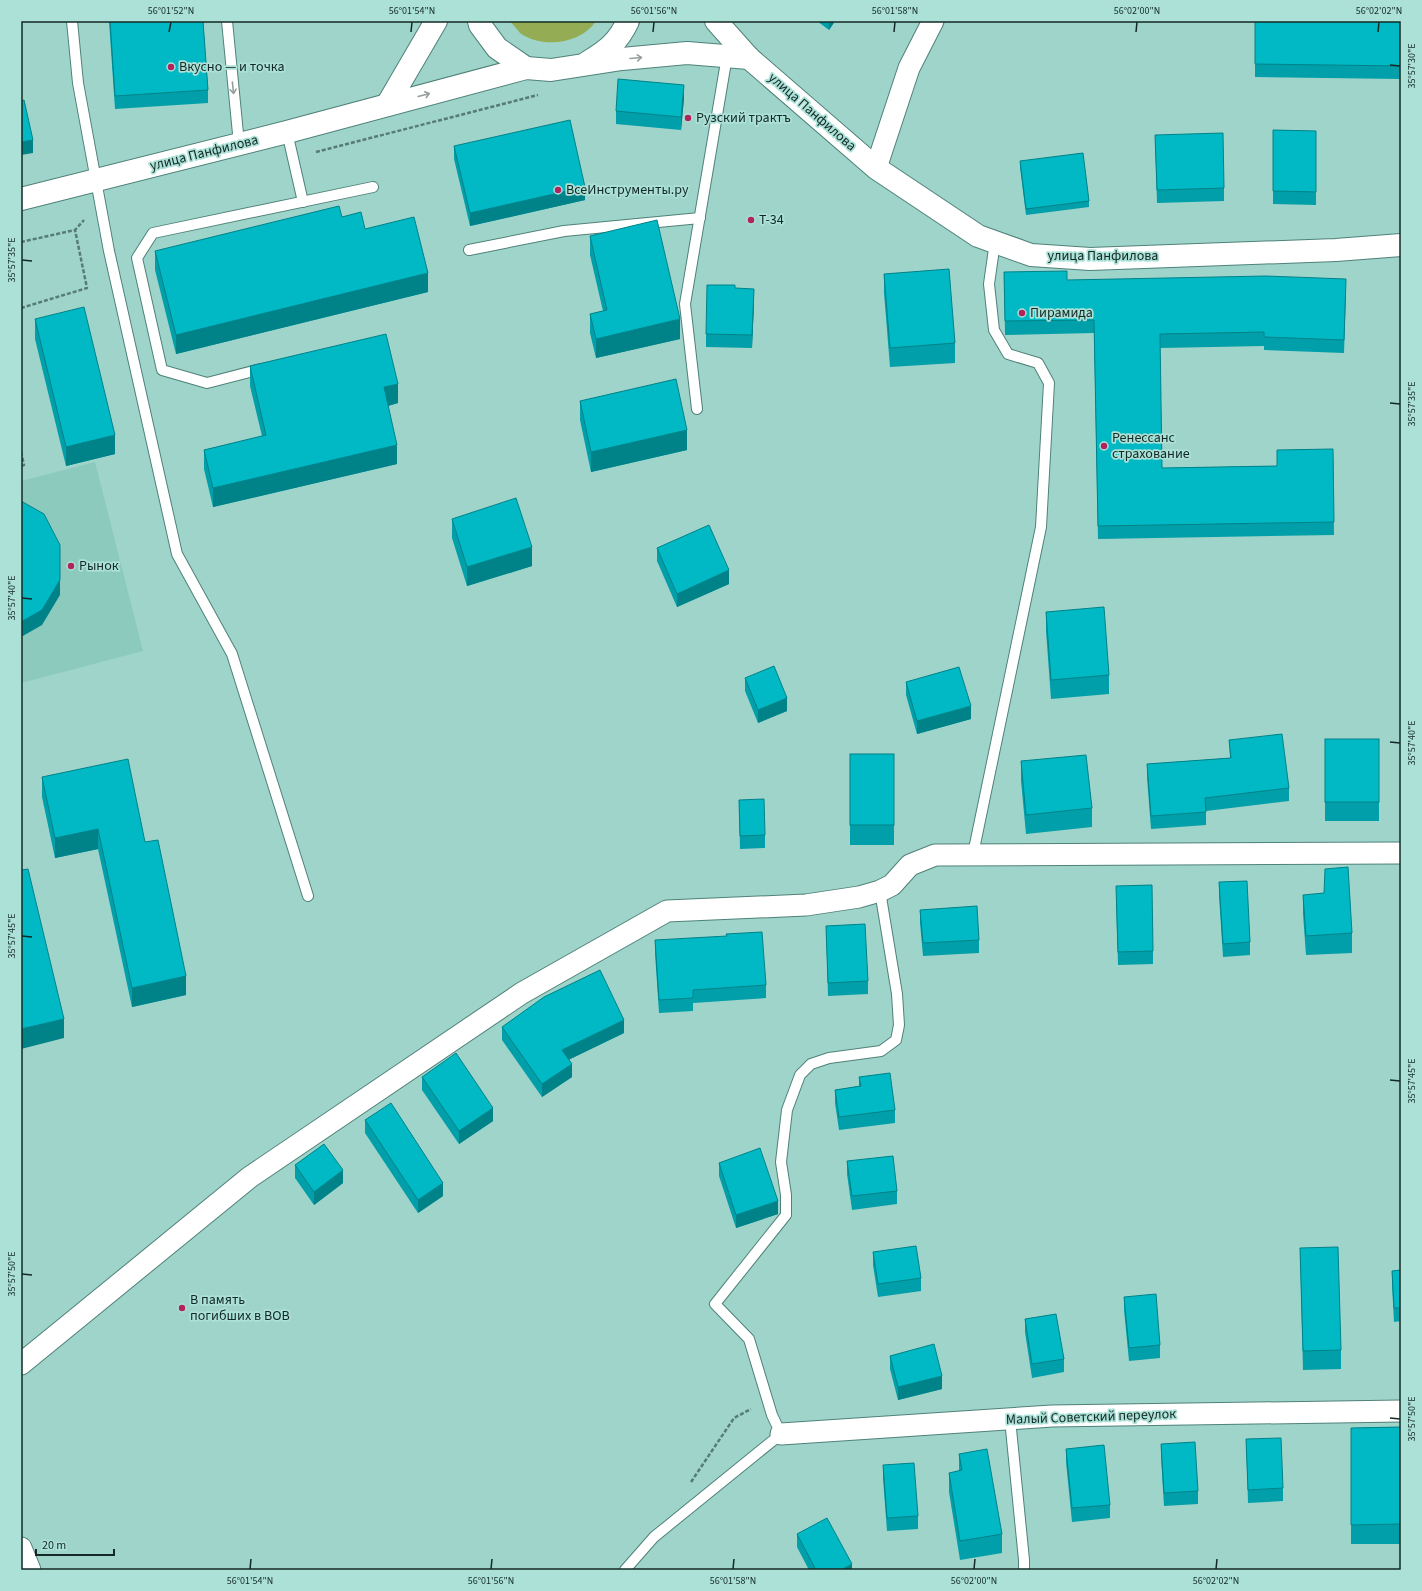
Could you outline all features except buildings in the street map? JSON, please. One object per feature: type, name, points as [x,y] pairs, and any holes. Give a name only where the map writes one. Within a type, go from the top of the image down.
[{"type":"main road","points":[[387,105],[436,21]]},
{"type":"main road","points":[[479,21],[480,25],[497,48],[526,68]]},
{"type":"main road","name":"улица Панфилова","points":[[584,64],[605,52],[621,35],[628,21]]},
{"type":"main road","name":"улица Панфилова","points":[[716,21],[749,58],[876,168],[978,236],[1031,255],[1090,259],[1336,250],[1401,245]]},
{"type":"main road","name":"улица Панфилова","points":[[21,199],[287,132],[526,68],[551,70],[584,64],[687,53],[749,58]]},
{"type":"street","points":[[876,168],[909,68],[933,21]]},
{"type":"street","points":[[21,1364],[250,1177],[522,993],[667,911],[806,905],[859,897],[880,891],[892,885],[910,865],[935,854],[1401,853]]},
{"type":"street","name":"Малый Советский переулок","points":[[781,1434],[1052,1416],[1401,1411]]},
{"type":"street","points":[[21,1548],[30,1570]]},
{"type":"lane","points":[[72,21],[78,83],[109,251],[177,554],[232,654],[308,896]]},
{"type":"lane","points":[[227,21],[239,144]]},
{"type":"lane","points":[[697,409],[685,304],[727,56]]},
{"type":"lane","points":[[287,132],[302,202]]},
{"type":"lane","points":[[274,366],[207,383],[162,370],[137,258],[153,233],[373,187]]},
{"type":"lane","points":[[469,250],[564,231],[700,218]]},
{"type":"lane","points":[[973,854],[1041,527],[1049,383],[1038,363],[1008,354],[994,330],[989,284],[995,242]]},
{"type":"lane","points":[[625,1570],[654,1537],[781,1434],[772,1415],[749,1339],[715,1304],[786,1215],[786,1195],[781,1162],[787,1110],[800,1075],[811,1064],[829,1058],[881,1051],[896,1040],[899,1025],[897,994],[880,891]]},
{"type":"lane","points":[[1010,1419],[1024,1570]]},
{"type":"path","points":[[292,158],[542,94]]},
{"type":"path","points":[[21,242],[75,230],[101,203]]},
{"type":"path","points":[[21,308],[87,288],[75,230]]},
{"type":"path","points":[[21,452],[24,465],[21,466]]},
{"type":"path","points":[[689,1484],[734,1418],[753,1408],[772,1415]]},
{"type":"shaded area","name":"Рынок","points":[[95,462],[143,651],[21,683],[21,481]]},
{"type":"green space","points":[[510,21],[596,21],[581,35],[561,42],[550,42],[529,38],[520,33]]},
{"type":"place","name":"Вкусно — и точка","points":[[171,67]]},
{"type":"place","name":"Рузский трактъ","points":[[688,118]]},
{"type":"place","name":"ВсеИнструменты.ру","points":[[558,190]]},
{"type":"place","name":"Т-34","points":[[751,220]]},
{"type":"place","name":"Пирамида","points":[[1022,313]]},
{"type":"place","name":"Ренессанс страхование","points":[[1104,446]]},
{"type":"place","name":"Рынок","points":[[71,566]]},
{"type":"place","name":"В память погибших в ВОВ","points":[[182,1308]]}]
